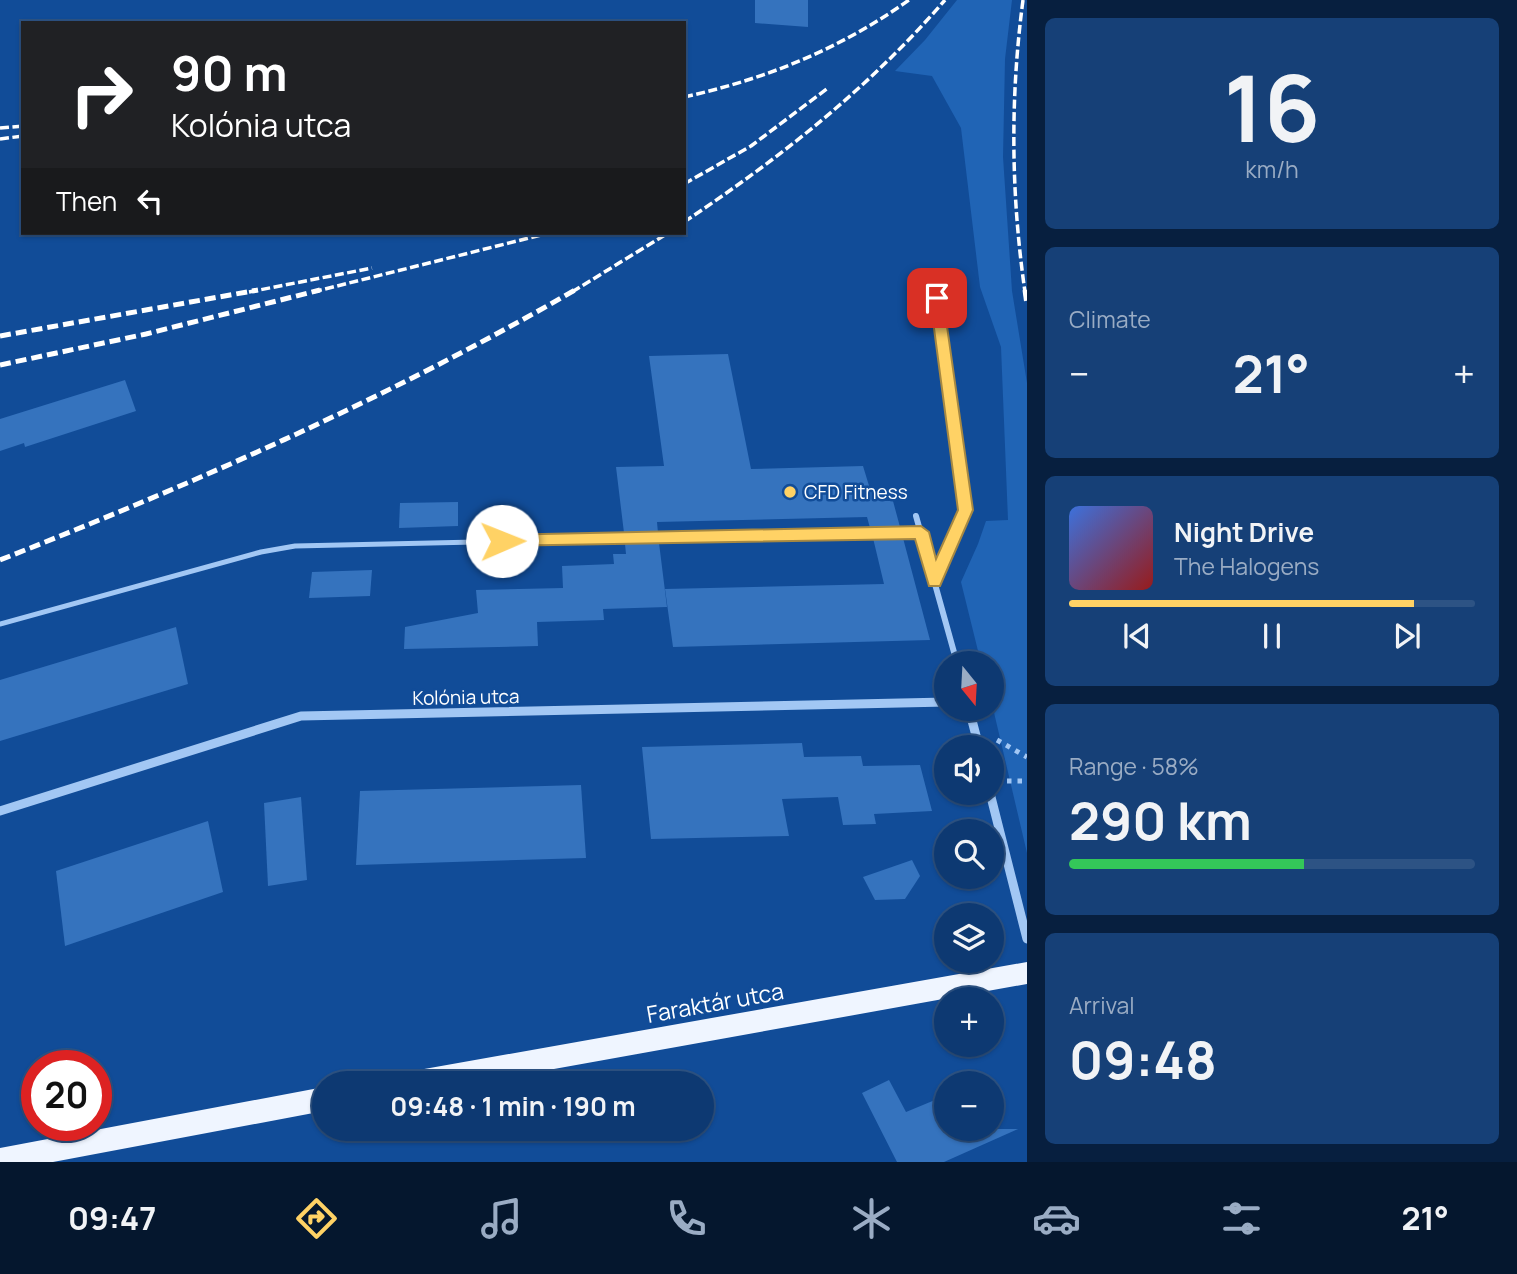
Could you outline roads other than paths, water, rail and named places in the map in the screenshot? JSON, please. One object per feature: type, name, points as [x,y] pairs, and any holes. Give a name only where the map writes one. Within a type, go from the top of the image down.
[{"type":"main road","name":"Faraktár utca","points":[[480,1071],[1027,973]]},
{"type":"main road","points":[[0,1160],[312,1101]]},
{"type":"street","points":[[916,516],[954,651]]},
{"type":"street","name":"Kolónia utca","points":[[0,811],[301,716],[934,702]]},
{"type":"street","points":[[993,805],[1027,939]]},
{"type":"lane","points":[[935,582],[965,510],[937,298]]},
{"type":"lane","points":[[0,624],[272,549],[295,546],[921,532]]},
{"type":"railway","points":[[686,97],[744,81],[801,60],[856,33],[909,0]]},
{"type":"railway","points":[[686,221],[755,173],[822,120],[886,63],[945,0]]},
{"type":"railway","points":[[1023,0],[1016,73],[1014,146],[1017,219],[1025,292]]},
{"type":"railway","points":[[686,183],[751,146],[828,88]]},
{"type":"railway","points":[[0,128],[21,126]]},
{"type":"railway","points":[[0,139],[21,136]]},
{"type":"railway","points":[[313,292],[541,235]]},
{"type":"railway","points":[[572,292],[665,235]]},
{"type":"railway","points":[[249,292],[372,268]]},
{"type":"railway","points":[[0,336],[258,290]]},
{"type":"railway","points":[[0,365],[146,334],[320,290]]},
{"type":"railway","points":[[0,560],[147,500],[292,436],[435,366],[575,290]]},
{"type":"railway","points":[[1025,290],[1027,305]]},
{"type":"place","name":"CFD Fitness","points":[[790,492]]}]
